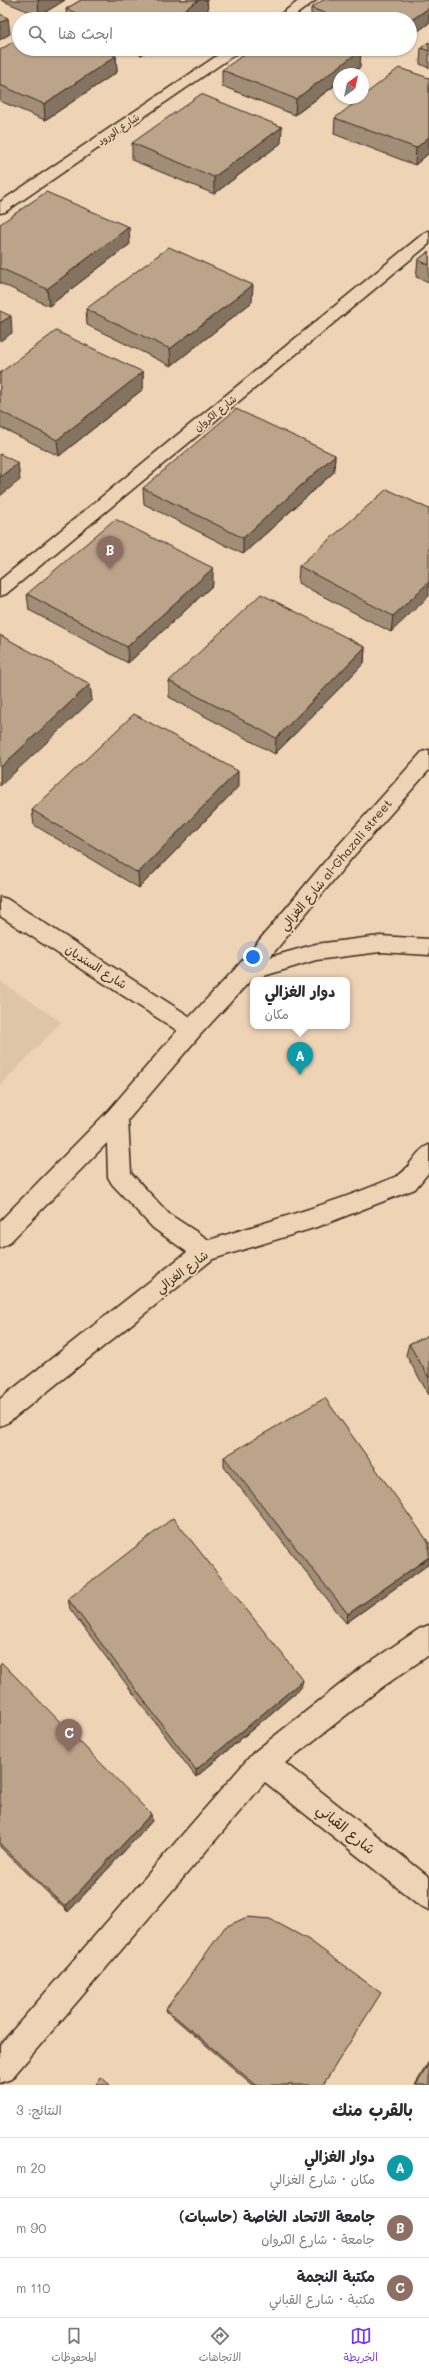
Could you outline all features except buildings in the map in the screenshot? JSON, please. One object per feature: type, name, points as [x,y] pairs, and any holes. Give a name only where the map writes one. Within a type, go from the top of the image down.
[{"type":"street","points":[[291,12],[309,0]]},
{"type":"street","name":"شارع الورود","points":[[0,209],[226,56]]},
{"type":"street","name":"شارع الكروان","points":[[0,590],[429,236]]},
{"type":"street","name":"شارع الغزالي al-Ghazali street","points":[[244,974],[344,854],[429,758]]},
{"type":"street","name":"شارع السنديان","points":[[0,905],[192,1029]]},
{"type":"street","points":[[0,1237],[117,1117],[192,1029],[244,974],[316,952],[380,944],[429,947]]},
{"type":"street","points":[[117,1117],[120,1177],[161,1221],[206,1251]]},
{"type":"street","name":"شارع الغزالي","points":[[0,1414],[206,1251],[320,1216],[407,1182],[429,1155]]},
{"type":"street","points":[[407,1182],[429,1173]]},
{"type":"street","points":[[0,2068],[263,1763],[371,1678],[429,1639]]},
{"type":"street","name":"شارع القباني","points":[[263,1763],[429,1895]]},
{"type":"shaded area","points":[[0,981],[61,1022],[0,1086]]},
{"type":"place","name":"جامعة الاتحاد الخاصة (حاسبات)","points":[[110,569]]},
{"type":"place","name":"دوار الغزالي","points":[[300,1075]]},
{"type":"place","name":"مكتبة النجمة","points":[[69,1752]]}]
